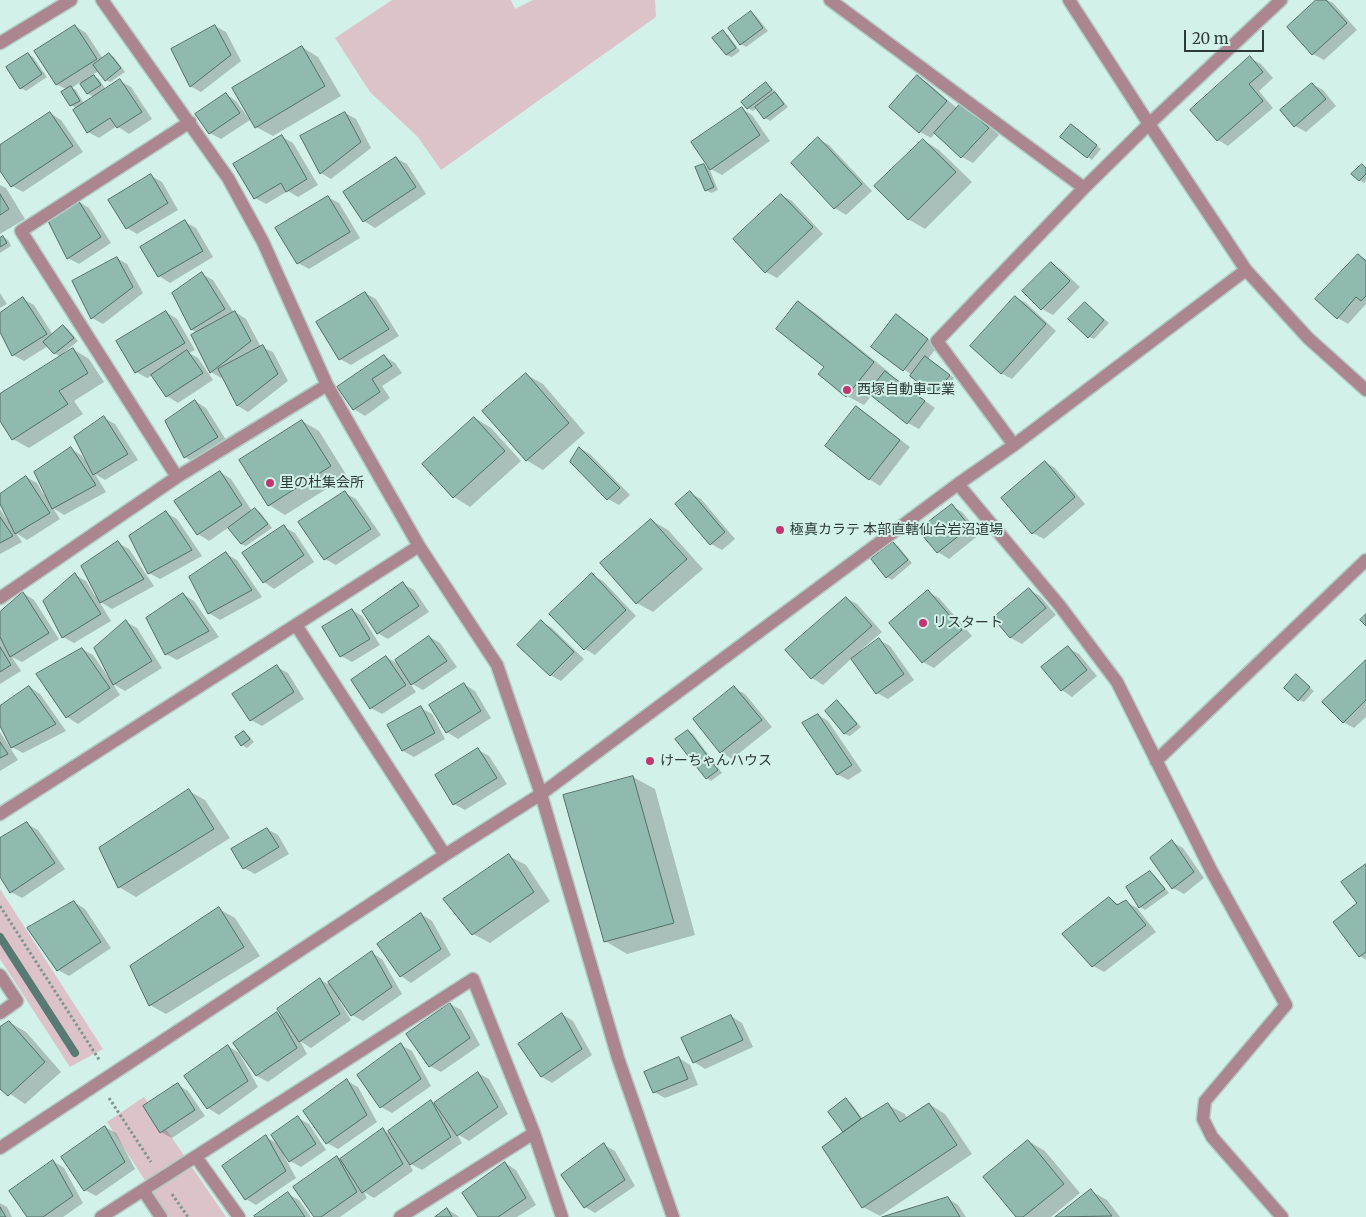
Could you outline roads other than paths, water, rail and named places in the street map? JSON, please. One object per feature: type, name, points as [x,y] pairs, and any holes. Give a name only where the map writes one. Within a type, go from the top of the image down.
[{"type":"street","points":[[0,43],[71,0]]},
{"type":"street","points":[[102,0],[228,178],[263,242],[327,385],[419,546],[497,665],[541,794],[618,1058],[673,1217]]},
{"type":"street","points":[[830,0],[1084,188]]},
{"type":"street","points":[[1069,0],[1246,270],[1308,338],[1366,390]]},
{"type":"street","points":[[1014,445],[937,340],[1084,188],[1281,0]]},
{"type":"street","points":[[177,477],[21,231],[190,122]]},
{"type":"street","points":[[0,1148],[445,855],[541,794],[958,484],[1014,445],[1246,270]]},
{"type":"street","points":[[0,598],[177,477],[327,385]]},
{"type":"street","points":[[958,484],[1060,606],[1117,682],[1212,872],[1286,1005],[1205,1101],[1203,1119],[1212,1137],[1282,1217]]},
{"type":"street","points":[[0,814],[419,546]]},
{"type":"street","points":[[1156,761],[1366,560]]},
{"type":"street","points":[[296,625],[445,855]]},
{"type":"street","points":[[0,975],[17,1001],[0,1013]]},
{"type":"street","points":[[100,1217],[473,979],[534,1133],[562,1217]]},
{"type":"street","points":[[400,1217],[534,1133]]},
{"type":"street","points":[[196,1157],[239,1217]]},
{"type":"street","points":[[143,1190],[161,1217]]},
{"type":"waterway","points":[[0,937],[75,1053]]},
{"type":"place","name":"西塚自動車工業","points":[[847,390]]},
{"type":"place","name":"里の杜集会所","points":[[270,483]]},
{"type":"place","name":"極真カラテ 本部直轄仙台岩沼道場","points":[[780,530]]},
{"type":"place","name":"リスタート","points":[[923,623]]},
{"type":"place","name":"けーちゃんハウス","points":[[650,761]]}]
